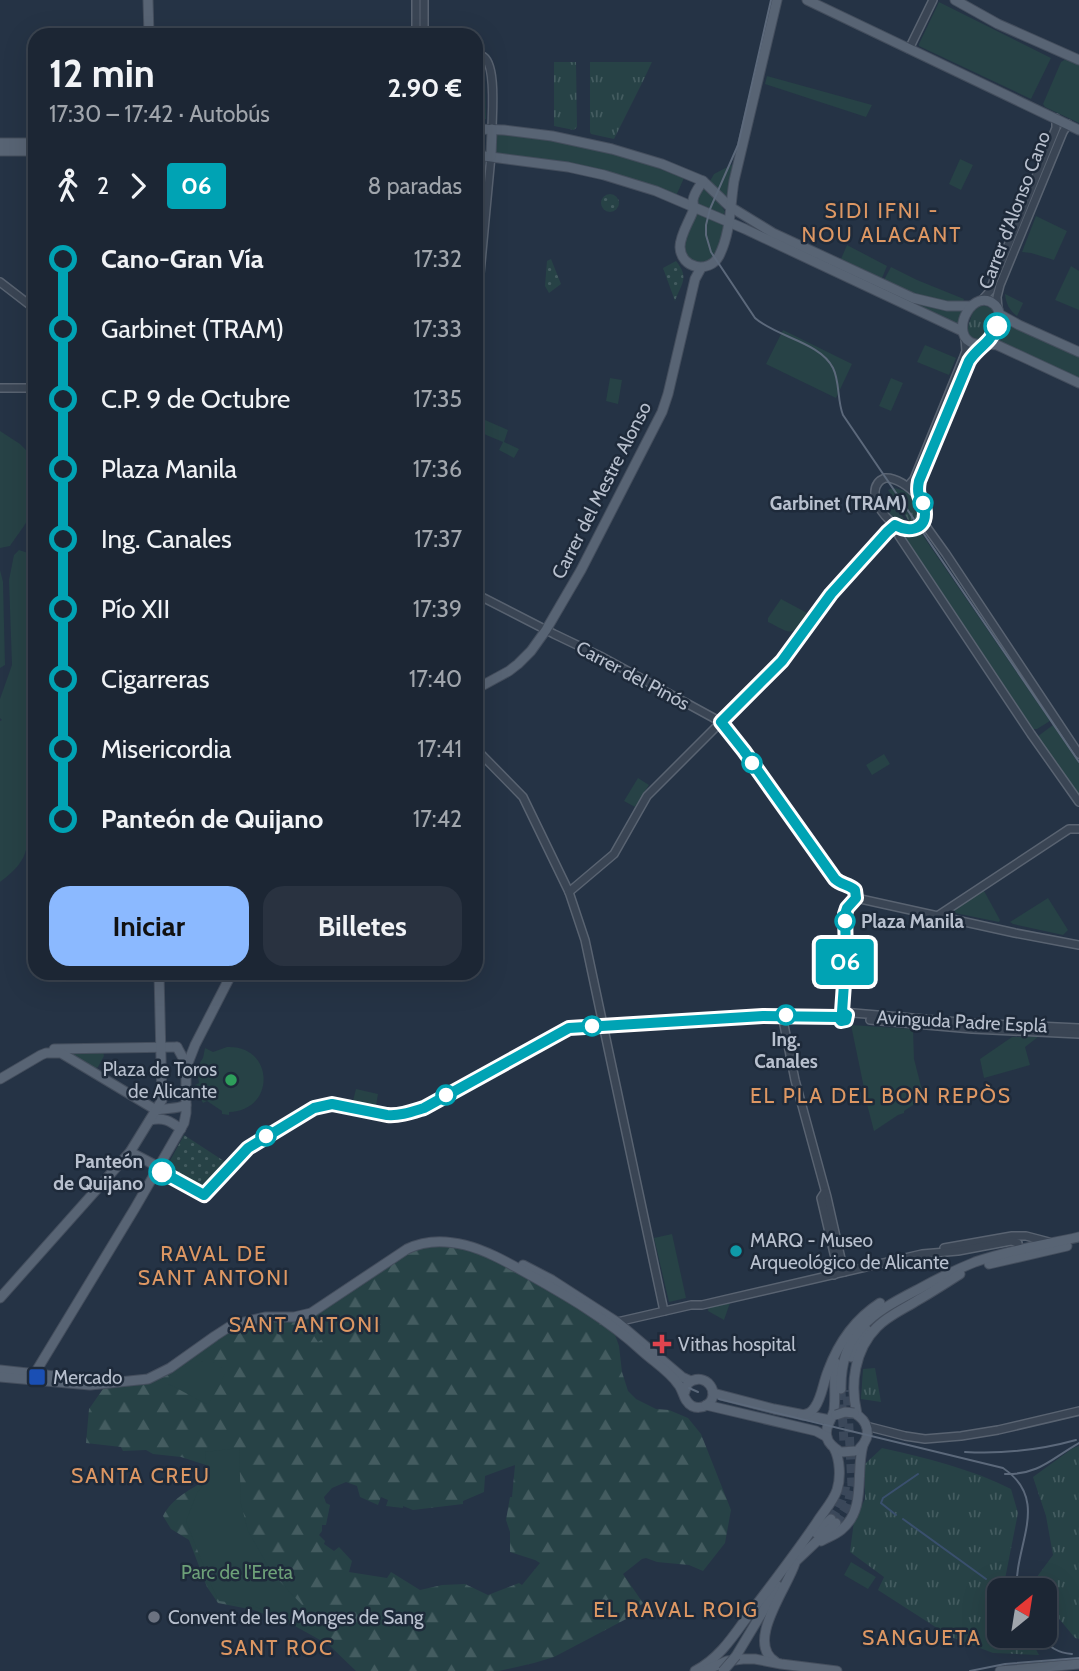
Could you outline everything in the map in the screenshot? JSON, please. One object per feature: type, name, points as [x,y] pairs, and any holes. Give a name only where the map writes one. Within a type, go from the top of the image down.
[{"type":"main road","points":[[150,0],[150,28]]},
{"type":"main road","name":"Carrer del Mestre Alonso","points":[[483,685],[509,671],[531,651],[545,630],[582,570],[662,412],[695,279],[701,268],[717,259],[727,235],[734,181],[777,0]]},
{"type":"main road","points":[[807,0],[1079,130]]},
{"type":"main road","points":[[955,0],[998,24],[1079,60]]},
{"type":"main road","points":[[483,129],[552,136],[663,164],[702,181],[729,206],[774,233],[913,298],[947,306],[971,306]]},
{"type":"main road","points":[[491,156],[492,129]]},
{"type":"main road","points":[[3,143],[28,142]]},
{"type":"main road","points":[[0,152],[28,151]]},
{"type":"main road","points":[[483,155],[549,163],[604,175],[656,191],[745,229],[964,335],[974,344],[998,345],[1079,383]]},
{"type":"main road","points":[[701,268],[690,264],[680,251],[694,207],[694,197],[702,181]]},
{"type":"main road","points":[[727,235],[735,229],[745,229]]},
{"type":"main road","name":"Carrer d'Alonso Cano","points":[[964,335],[964,323],[971,306],[981,301],[991,302],[999,312],[998,323],[993,336],[985,344]]},
{"type":"main road","points":[[999,312],[1025,328],[1079,352]]},
{"type":"main road","points":[[159,980],[165,1104]]},
{"type":"main road","points":[[33,1377],[181,1129],[186,1113],[186,1069],[195,1045],[228,980]]},
{"type":"main road","points":[[0,1077],[33,1054],[51,1048],[161,1047],[177,1051],[186,1069]]},
{"type":"main road","points":[[161,1060],[177,1051]]},
{"type":"main road","points":[[0,1077],[46,1053],[61,1053],[156,1110]]},
{"type":"main road","points":[[0,1298],[130,1152],[156,1110],[165,1104],[180,1107],[186,1105]]},
{"type":"main road","points":[[150,1120],[163,1118],[181,1129]]},
{"type":"main road","points":[[130,1152],[157,1167]]},
{"type":"main road","points":[[429,1240],[456,1237],[480,1243],[545,1277],[617,1322],[682,1377],[691,1381]]},
{"type":"main road","points":[[802,1415],[808,1414],[817,1405],[828,1370],[843,1341],[853,1325],[867,1311],[895,1295],[976,1262],[1079,1237]]},
{"type":"main road","points":[[0,1377],[92,1380],[152,1371],[230,1320],[253,1313],[293,1312],[308,1308],[402,1246],[415,1240],[429,1240],[479,1249],[540,1281],[619,1332],[678,1384],[686,1400],[691,1405],[700,1408],[706,1405],[713,1393],[706,1381],[697,1379],[691,1381],[684,1394]]},
{"type":"main road","points":[[949,1273],[889,1304],[867,1321],[849,1345],[844,1362],[844,1390],[853,1352],[869,1327],[893,1308],[978,1267],[1079,1243]]},
{"type":"main road","points":[[855,1414],[855,1374],[860,1354],[872,1333],[892,1315],[960,1274]]},
{"type":"main road","points":[[827,1437],[827,1426],[833,1417],[834,1371],[843,1341]]},
{"type":"main road","points":[[0,1370],[33,1377]]},
{"type":"main road","points":[[713,1393],[802,1415],[833,1417],[845,1412],[855,1414],[864,1421],[866,1426],[859,1462],[859,1491],[855,1512],[844,1528],[811,1546]]},
{"type":"main road","points":[[706,1405],[816,1431],[827,1437],[838,1450]]},
{"type":"main road","points":[[838,1450],[862,1444]]},
{"type":"main road","points":[[695,1671],[711,1661],[733,1637],[797,1551],[837,1491],[838,1450]]},
{"type":"main road","points":[[723,1671],[737,1657],[777,1588],[795,1563],[833,1521],[797,1551]]},
{"type":"main road","points":[[781,1664],[767,1656],[764,1639],[780,1592],[795,1563]]},
{"type":"main road","points":[[705,1671],[737,1657],[837,1671]]},
{"type":"main road","points":[[1000,1671],[1079,1664]]},
{"type":"main road","points":[[1065,1671],[1079,1670]]},
{"type":"street","points":[[415,28],[416,0]]},
{"type":"street","points":[[424,0],[424,28]]},
{"type":"street","points":[[909,48],[933,0]]},
{"type":"street","points":[[483,58],[492,74],[492,129]]},
{"type":"street","name":"Carrer d'Alonso Cano","points":[[981,301],[990,291],[1056,128],[1056,118]]},
{"type":"street","name":"Carrer d'Alonso Cano","points":[[999,312],[997,297],[1000,285],[1068,124]]},
{"type":"street","points":[[483,238],[491,156]]},
{"type":"street","points":[[483,199],[487,193]]},
{"type":"street","points":[[0,282],[28,304]]},
{"type":"street","name":"Carrer d'Alonso Cano","points":[[908,485],[914,479],[966,351],[964,335]]},
{"type":"street","name":"Carrer d'Alonso Cano","points":[[917,495],[919,481],[969,361],[985,344]]},
{"type":"street","points":[[0,388],[28,388]]},
{"type":"street","points":[[888,477],[908,485],[917,495],[925,510],[923,522],[913,530],[902,529],[886,516],[878,505],[874,487],[877,481],[888,477]]},
{"type":"street","points":[[923,522],[1079,754]]},
{"type":"street","points":[[569,892],[614,854],[648,796],[782,661],[831,594],[887,532],[896,526]]},
{"type":"street","points":[[896,526],[899,536],[1079,802]]},
{"type":"street","name":"Carrer del Pinós","points":[[483,598],[600,656],[721,722]]},
{"type":"street","points":[[721,722],[835,879],[855,890],[856,898],[845,914],[843,1015]]},
{"type":"street","points":[[483,756],[523,797],[569,892],[585,940],[664,1311]]},
{"type":"street","points":[[939,915],[1069,829],[1079,828]]},
{"type":"street","points":[[856,898],[1079,945]]},
{"type":"street","points":[[782,1015],[803,1114],[821,1175],[844,1272]]},
{"type":"street","name":"Avinguda Padre Esplá","points":[[604,1025],[782,1015],[843,1015],[1079,1028]]},
{"type":"street","name":"Avinguda Padre Esplá","points":[[843,1015],[968,1028],[1079,1034]]},
{"type":"street","points":[[825,1192],[821,1198],[836,1262],[834,1275]]},
{"type":"street","points":[[922,1254],[930,1250],[1012,1236],[1026,1236],[1053,1243]]},
{"type":"street","points":[[617,1322],[922,1254],[958,1251],[1011,1241],[1018,1243],[1018,1251]]},
{"type":"street","points":[[836,1262],[844,1272]]},
{"type":"street","points":[[866,1426],[925,1439],[998,1430],[1079,1411]]},
{"type":"street","points":[[862,1444],[879,1429]]},
{"type":"green space","points":[[939,2],[1051,58],[1031,99],[919,46]]},
{"type":"green space","points":[[1066,59],[1079,65],[1079,123],[1043,104],[1061,62]]},
{"type":"green space","points":[[554,62],[576,62],[577,127],[574,130],[554,126]]},
{"type":"green space","points":[[590,62],[612,62],[613,77],[645,77],[614,139],[590,132]]},
{"type":"green space","points":[[612,62],[652,62],[645,77],[612,77]]},
{"type":"green space","points":[[767,76],[872,105],[866,117],[765,84]]},
{"type":"green space","points":[[483,80],[485,80],[486,119],[483,119]]},
{"type":"green space","points":[[496,133],[589,147],[684,178],[676,196],[544,160],[496,153]]},
{"type":"green space","points":[[960,159],[973,165],[961,190],[949,184]]},
{"type":"green space","points":[[737,162],[726,197],[710,181],[714,174]]},
{"type":"green space","points":[[705,189],[719,201],[725,212],[723,215],[698,204],[696,201],[701,190]]},
{"type":"green space","points":[[610,194],[616,197],[619,203],[616,209],[610,212],[604,209],[601,203],[604,197]]},
{"type":"green space","points":[[695,213],[724,224],[725,230],[718,252],[713,259],[702,263],[692,261],[683,250],[685,237]]},
{"type":"green space","points":[[1036,216],[1067,231],[1054,260],[1022,252]]},
{"type":"green space","points":[[847,245],[887,266],[882,278],[841,259]]},
{"type":"green space","points":[[551,259],[561,284],[549,293],[545,286],[547,261]]},
{"type":"green space","points":[[676,261],[683,277],[675,301],[663,268]]},
{"type":"green space","points":[[1071,266],[1079,271],[1079,310],[1055,300]]},
{"type":"green space","points":[[891,267],[964,299],[963,302],[933,299],[884,280]]},
{"type":"green space","points":[[1005,294],[1023,303],[1017,316],[1008,306]]},
{"type":"green space","points":[[917,302],[938,308],[965,309],[959,324],[916,304]]},
{"type":"green space","points":[[979,306],[989,308],[995,316],[986,337],[979,340],[970,336],[967,330],[973,311]]},
{"type":"green space","points":[[1006,323],[1079,356],[1079,379],[997,342]]},
{"type":"green space","points":[[783,330],[852,364],[836,398],[766,364]]},
{"type":"green space","points":[[925,345],[956,358],[949,375],[917,362]]},
{"type":"green space","points":[[610,378],[622,380],[618,404],[606,401]]},
{"type":"green space","points":[[891,378],[903,383],[891,411],[879,406]]},
{"type":"green space","points":[[485,420],[508,430],[504,442],[519,449],[514,458],[499,450],[503,442],[483,434]]},
{"type":"green space","points":[[0,431],[28,452],[28,519],[10,546],[0,548]]},
{"type":"green space","points":[[894,488],[910,492],[917,500],[921,513],[912,526],[888,490]]},
{"type":"green space","points":[[886,493],[909,526],[890,514],[886,505]]},
{"type":"green space","points":[[919,530],[1050,721],[1032,729],[901,535]]},
{"type":"green space","points":[[19,550],[28,553],[28,834],[24,857],[0,882],[0,699],[12,665],[9,580],[14,555]]},
{"type":"green space","points":[[0,570],[3,582],[5,665],[0,668]]},
{"type":"green space","points":[[781,599],[809,614],[792,632],[768,622]]},
{"type":"green space","points":[[1053,725],[1079,763],[1079,799],[1037,737]]},
{"type":"green space","points":[[884,754],[890,764],[872,775],[866,765]]},
{"type":"green space","points":[[638,778],[649,785],[635,807],[624,801]]},
{"type":"green space","points":[[981,889],[999,922],[950,912],[949,910]]},
{"type":"green space","points":[[1048,898],[1068,930],[1063,935],[1010,922]]},
{"type":"green space","points":[[851,1025],[913,1029],[914,1059],[924,1098],[874,1131],[863,1089]]},
{"type":"green space","points":[[1012,1037],[1038,1037],[1025,1047],[1030,1065],[984,1078],[980,1059]]},
{"type":"green space","name":"Plaza de Toros de Alicante","points":[[227,1047],[243,1049],[254,1056],[261,1066],[264,1078],[262,1090],[255,1101],[244,1109],[229,1112],[229,1115],[222,1114],[222,1111],[207,1101],[203,1103],[195,1085],[199,1083],[199,1064],[205,1048],[213,1052]]},
{"type":"green space","points":[[66,1051],[103,1051],[104,1056],[95,1069]]},
{"type":"green space","points":[[356,1089],[378,1094],[376,1106],[353,1101]]},
{"type":"green space","points":[[184,1135],[227,1163],[203,1191],[165,1170]]},
{"type":"green space","points":[[672,1234],[686,1298],[669,1302],[654,1238]]},
{"type":"green space","points":[[435,1245],[465,1249],[502,1263],[614,1332],[628,1391],[636,1399],[656,1409],[669,1410],[688,1418],[701,1434],[731,1510],[725,1543],[703,1571],[689,1565],[642,1559],[623,1574],[643,1603],[630,1617],[554,1657],[499,1671],[356,1671],[329,1645],[295,1626],[254,1610],[218,1603],[207,1587],[189,1540],[171,1529],[163,1516],[177,1499],[208,1479],[206,1465],[181,1457],[153,1454],[146,1450],[123,1451],[121,1447],[86,1443],[89,1409],[105,1386],[143,1385],[183,1365],[212,1341],[239,1324],[269,1320],[303,1320],[340,1300],[409,1252]],"holes":[[[515,1465],[512,1497],[506,1520],[510,1532],[510,1552],[540,1563],[522,1585],[519,1583],[488,1595],[465,1584],[420,1590],[391,1572],[387,1578],[349,1572],[352,1561],[339,1547],[334,1551],[324,1544],[325,1541],[319,1535],[322,1525],[326,1525],[330,1505],[324,1497],[332,1488],[346,1482],[357,1486],[360,1497],[378,1505],[381,1497],[388,1500],[386,1506],[403,1506],[413,1510],[463,1504],[463,1501],[484,1492],[485,1476]]]},
{"type":"green space","points":[[730,1303],[724,1320],[708,1311],[709,1306]]},
{"type":"green space","points":[[334,1313],[342,1326],[318,1342],[310,1330]]},
{"type":"green space","points":[[195,1358],[203,1362],[209,1358],[226,1372],[208,1405],[167,1383]]},
{"type":"green space","points":[[875,1368],[881,1402],[861,1399],[863,1369]]},
{"type":"green space","points":[[1079,1446],[1079,1639],[1075,1638],[1057,1616],[1057,1578],[1036,1578],[1053,1555],[1046,1516],[1033,1477]]},
{"type":"green space","name":"Parc de l'Ereta","points":[[239,1448],[241,1504],[248,1531],[272,1573],[318,1622],[307,1629],[251,1605],[219,1601],[186,1521],[197,1493],[208,1479],[205,1452]]},
{"type":"green space","points":[[882,1448],[965,1470],[1011,1489],[1018,1513],[1005,1578],[987,1578],[987,1648],[1035,1648],[1039,1655],[993,1653],[951,1637],[878,1590],[884,1577],[850,1552],[854,1521],[865,1499],[865,1464]]},
{"type":"green space","points":[[851,1562],[876,1577],[868,1589],[844,1575]]},
{"type":"waterway","points":[[896,1515],[881,1503],[883,1498],[918,1474]]},
{"type":"waterway","points":[[903,1519],[986,1579]]},
{"type":"tunnel","points":[[836,1523],[848,1504],[852,1486],[847,1390]]},
{"type":"tunnel","points":[[841,1391],[844,1443]]},
{"type":"tunnel","points":[[831,1519],[842,1502],[846,1482]]},
{"type":"tram line","points":[[771,0],[738,145],[710,209],[706,225],[711,252],[755,318],[827,359],[835,373],[843,415],[1079,762]]},
{"type":"tram line","points":[[689,1388],[698,1392]]},
{"type":"tram line","points":[[719,1399],[1003,1468],[1018,1481],[1028,1510],[1017,1578]]},
{"type":"tram line","points":[[965,1452],[1021,1450],[1076,1440]]},
{"type":"tram line","points":[[1005,1474],[1036,1469],[1079,1443]]},
{"type":"tram line","points":[[1053,1648],[1072,1654]]},
{"type":"tram line","points":[[970,1671],[1005,1664],[1079,1658]]},
{"type":"bus line","name":"06","points":[[162,1172],[204,1195],[248,1148],[314,1108],[332,1104],[387,1115],[413,1112],[569,1028],[782,1015],[838,1017],[840,1021],[846,1020],[847,1015],[842,1012],[846,955],[845,914],[857,893],[850,886],[835,879],[721,722],[782,661],[831,594],[887,532],[895,525],[913,530],[923,522],[925,510],[917,495],[919,481],[969,361],[991,339],[997,326]]},
{"type":"place","name":"Garbinet (TRAM)","points":[[923,503]]},
{"type":"place","name":"Plaza Manila","points":[[845,921]]},
{"type":"place","name":"Ing. Canales","points":[[786,1015]]},
{"type":"place","name":"Plaza de Toros de Alicante","points":[[231,1080]]},
{"type":"place","name":"Panteón de Quijano","points":[[162,1172]]},
{"type":"place","name":"MARQ - Museo Arqueológico de Alicante","points":[[736,1251]]},
{"type":"place","name":"Vithas hospital","points":[[662,1344]]},
{"type":"place","name":"Mercado","points":[[37,1377]]},
{"type":"place","name":"Convent de les Monges de Sang","points":[[154,1617]]},
{"type":"district","name":"SIDI IFNI - NOU ALACANT","points":[[882,223]]},
{"type":"district","name":"EL PLA DEL BON REPÒS","points":[[881,1096]]},
{"type":"district","name":"RAVAL DE SANT ANTONI","points":[[214,1266]]},
{"type":"district","name":"SANT ANTONI","points":[[305,1325]]},
{"type":"district","name":"SANTA CREU","points":[[141,1476]]},
{"type":"district","name":"EL RAVAL ROIG","points":[[676,1610]]},
{"type":"district","name":"SANGUETA","points":[[922,1638]]},
{"type":"district","name":"SANT ROC","points":[[277,1648]]}]
